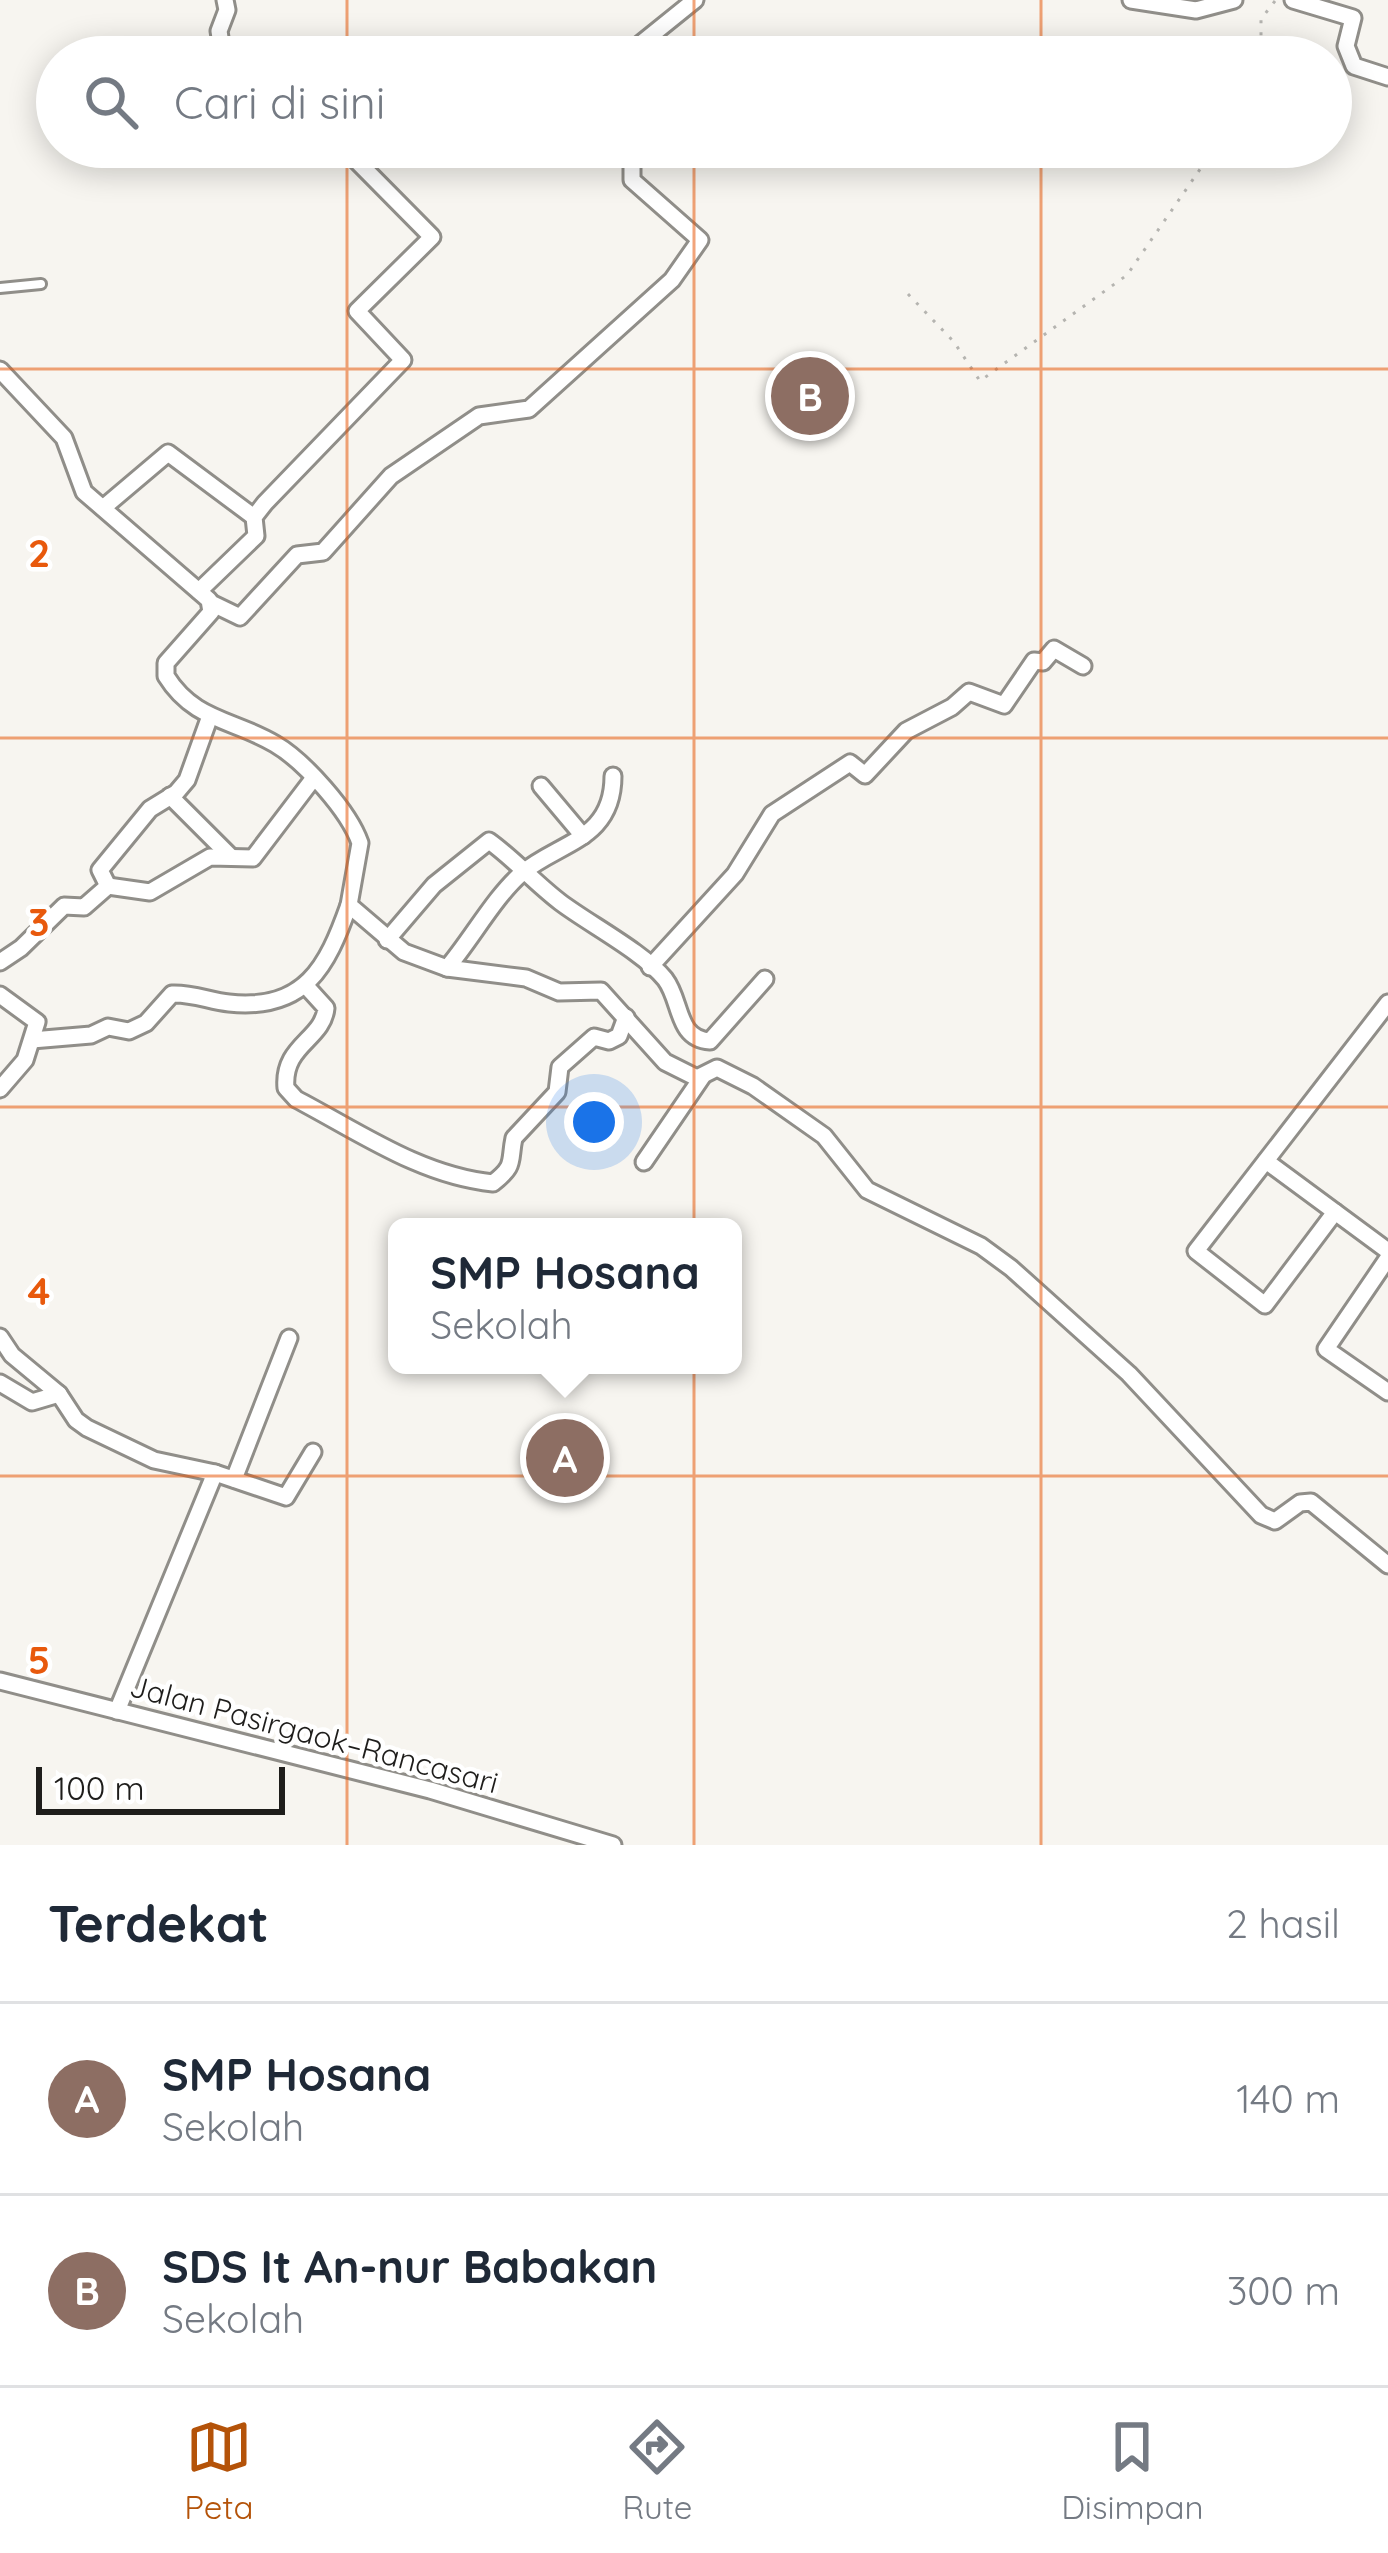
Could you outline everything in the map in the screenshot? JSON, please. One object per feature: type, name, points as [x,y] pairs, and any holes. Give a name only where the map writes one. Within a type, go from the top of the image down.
[{"type":"street","points":[[220,36],[225,0]]},
{"type":"street","points":[[650,36],[695,0]]},
{"type":"street","points":[[1131,0],[1196,10],[1234,0]]},
{"type":"street","points":[[1293,0],[1353,18],[1348,36]]},
{"type":"street","points":[[1352,61],[1354,66],[1388,77]]},
{"type":"street","points":[[254,517],[404,360],[357,311],[432,237],[364,168]]},
{"type":"street","points":[[0,370],[59,431],[81,487],[205,597],[240,616],[297,555],[323,552],[391,476],[479,416],[529,409],[672,280],[700,240],[632,181],[632,168]]},
{"type":"street","points":[[103,508],[168,453],[254,517],[256,536],[205,597]]},
{"type":"street","points":[[32,1040],[92,1035],[108,1027],[129,1031],[146,1023],[172,994],[254,1003],[305,986],[328,959],[349,905],[359,838],[314,779],[272,742],[187,704],[167,680],[164,669],[211,613],[205,597]]},
{"type":"street","points":[[650,968],[734,874],[772,814],[787,803],[850,763],[865,775],[906,731],[952,707],[969,692],[1004,705],[1034,662],[1043,662],[1054,649],[1083,666]]},
{"type":"street","points":[[108,886],[100,870],[150,809],[187,780],[209,716]]},
{"type":"street","points":[[447,968],[524,870],[583,836],[603,814],[612,795],[613,776]]},
{"type":"street","points":[[0,962],[64,906],[84,907],[108,886],[149,892],[210,857],[247,860],[259,853],[314,779]]},
{"type":"street","points":[[541,786],[583,836]]},
{"type":"street","points":[[170,796],[230,856]]},
{"type":"street","points":[[387,940],[434,886],[491,842],[556,899],[662,976],[674,994],[683,1027],[699,1040],[710,1041],[765,980]]},
{"type":"street","points":[[349,905],[416,959],[447,968],[520,976],[560,992],[594,989],[609,996],[665,1062],[702,1077]]},
{"type":"street","points":[[305,986],[320,997],[326,1009],[325,1019],[289,1061],[286,1088],[296,1099],[392,1153],[470,1180],[494,1183],[513,1160],[514,1138],[559,1089],[560,1067],[594,1036],[609,1041],[619,1036],[626,1016]]},
{"type":"street","points":[[0,995],[38,1022],[26,1060],[0,1089]]},
{"type":"street","points":[[1335,1212],[1265,1305],[1196,1251],[1385,1014]]},
{"type":"street","points":[[644,1162],[702,1077],[717,1068],[752,1086],[824,1136],[867,1190],[994,1254],[1129,1374],[1268,1520],[1280,1519],[1300,1503],[1311,1502],[1388,1565]]},
{"type":"street","points":[[1266,1162],[1388,1255],[1326,1348],[1388,1392]]},
{"type":"street","points":[[0,1337],[12,1355],[59,1394],[76,1420],[166,1464],[215,1473],[286,1497],[313,1452]]},
{"type":"street","points":[[235,1479],[289,1338]]},
{"type":"street","points":[[0,1383],[32,1402],[59,1394]]},
{"type":"street","points":[[117,1712],[215,1473]]},
{"type":"street","name":"Jalan Pasirgaok–Rancasari","points":[[0,1681],[430,1790],[614,1845]]},
{"type":"lane","points":[[0,288],[41,284]]},
{"type":"path","points":[[1261,36],[1261,20],[1276,0]]},
{"type":"path","points":[[908,294],[954,342],[980,380],[1127,275],[1201,168]]},
{"type":"place","name":"SDS It An-nur Babakan","points":[[810,396]]},
{"type":"place","name":"SMP Hosana","points":[[565,1458]]}]
